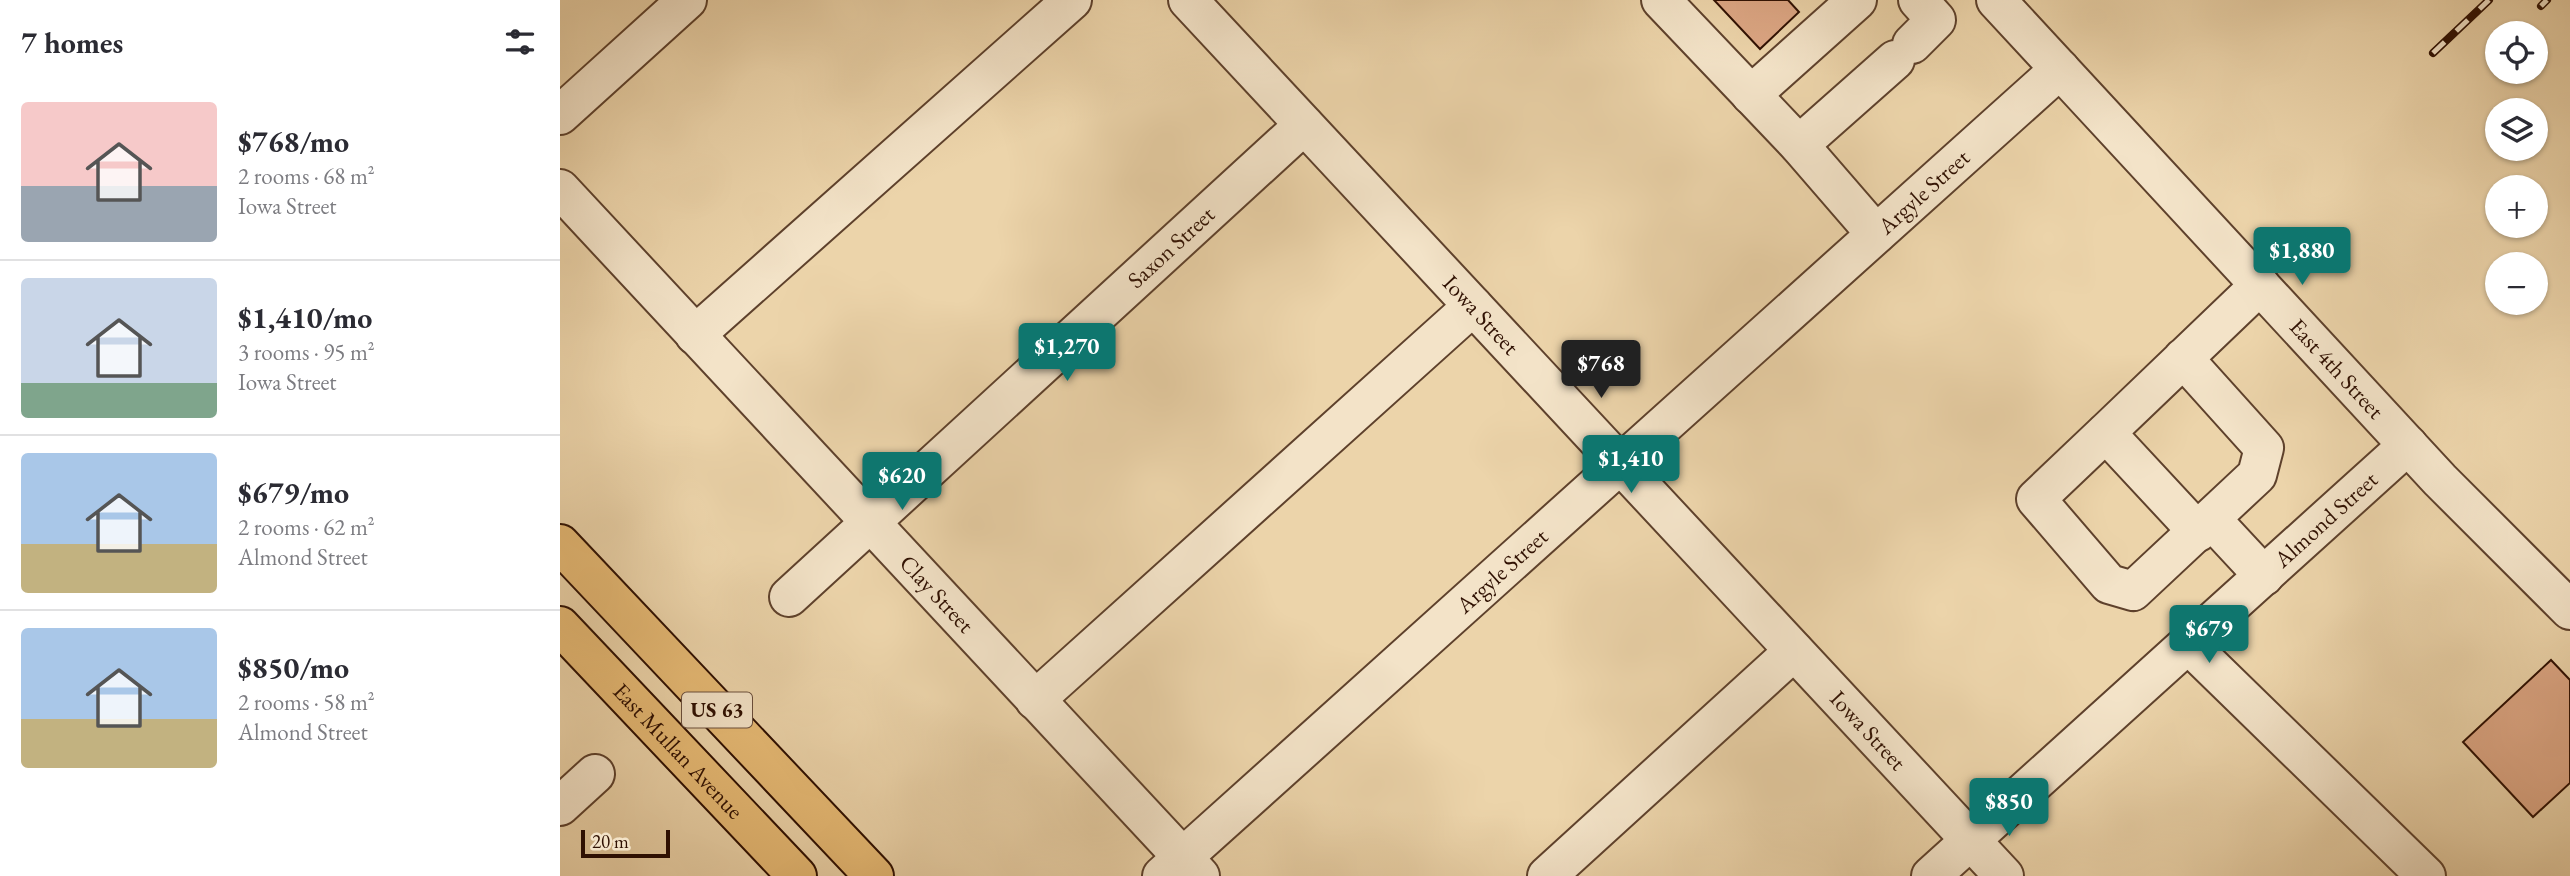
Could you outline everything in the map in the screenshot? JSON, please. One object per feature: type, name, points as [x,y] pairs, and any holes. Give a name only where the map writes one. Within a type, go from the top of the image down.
[{"type":"highway","name":"US 63","points":[[560,544],[874,876]]},
{"type":"highway","name":"East Mullan Avenue","points":[[560,626],[797,876]]},
{"type":"street","points":[[560,116],[687,0]]},
{"type":"street","points":[[695,335],[1072,0]]},
{"type":"street","name":"Iowa Street","points":[[1188,0],[2004,876]]},
{"type":"street","points":[[1661,0],[1799,145],[1876,234]]},
{"type":"street","points":[[1752,95],[1857,0]]},
{"type":"street","points":[[1799,145],[1936,20],[1918,0]]},
{"type":"street","name":"East 4th Street","points":[[1996,0],[2408,445],[2570,610]]},
{"type":"street","name":"Argyle Street","points":[[1181,870],[1620,464],[2060,69]]},
{"type":"street","name":"Saxon Street","points":[[789,597],[1304,125]]},
{"type":"street","name":"Clay Street","points":[[560,189],[1035,700],[1181,870]]},
{"type":"street","points":[[2183,358],[2264,448],[2258,475],[2133,591],[2109,584],[2036,499],[2106,433],[2183,358],[2260,285]]},
{"type":"street","points":[[1035,700],[1473,306]]},
{"type":"street","points":[[2106,433],[2204,526],[2264,576]]},
{"type":"street","name":"Almond Street","points":[[1931,876],[2408,445]]},
{"type":"street","points":[[2188,644],[2426,876]]},
{"type":"street","points":[[1547,876],[1794,651]]},
{"type":"street","points":[[560,806],[595,774]]},
{"type":"building","points":[[1714,0],[1788,0],[1799,12],[1760,49]]},
{"type":"building","points":[[2551,660],[2570,680],[2570,783],[2533,817],[2463,742]]},
{"type":"railway","points":[[2433,53],[2489,0]]},
{"type":"railway","points":[[2541,6],[2547,0]]}]
